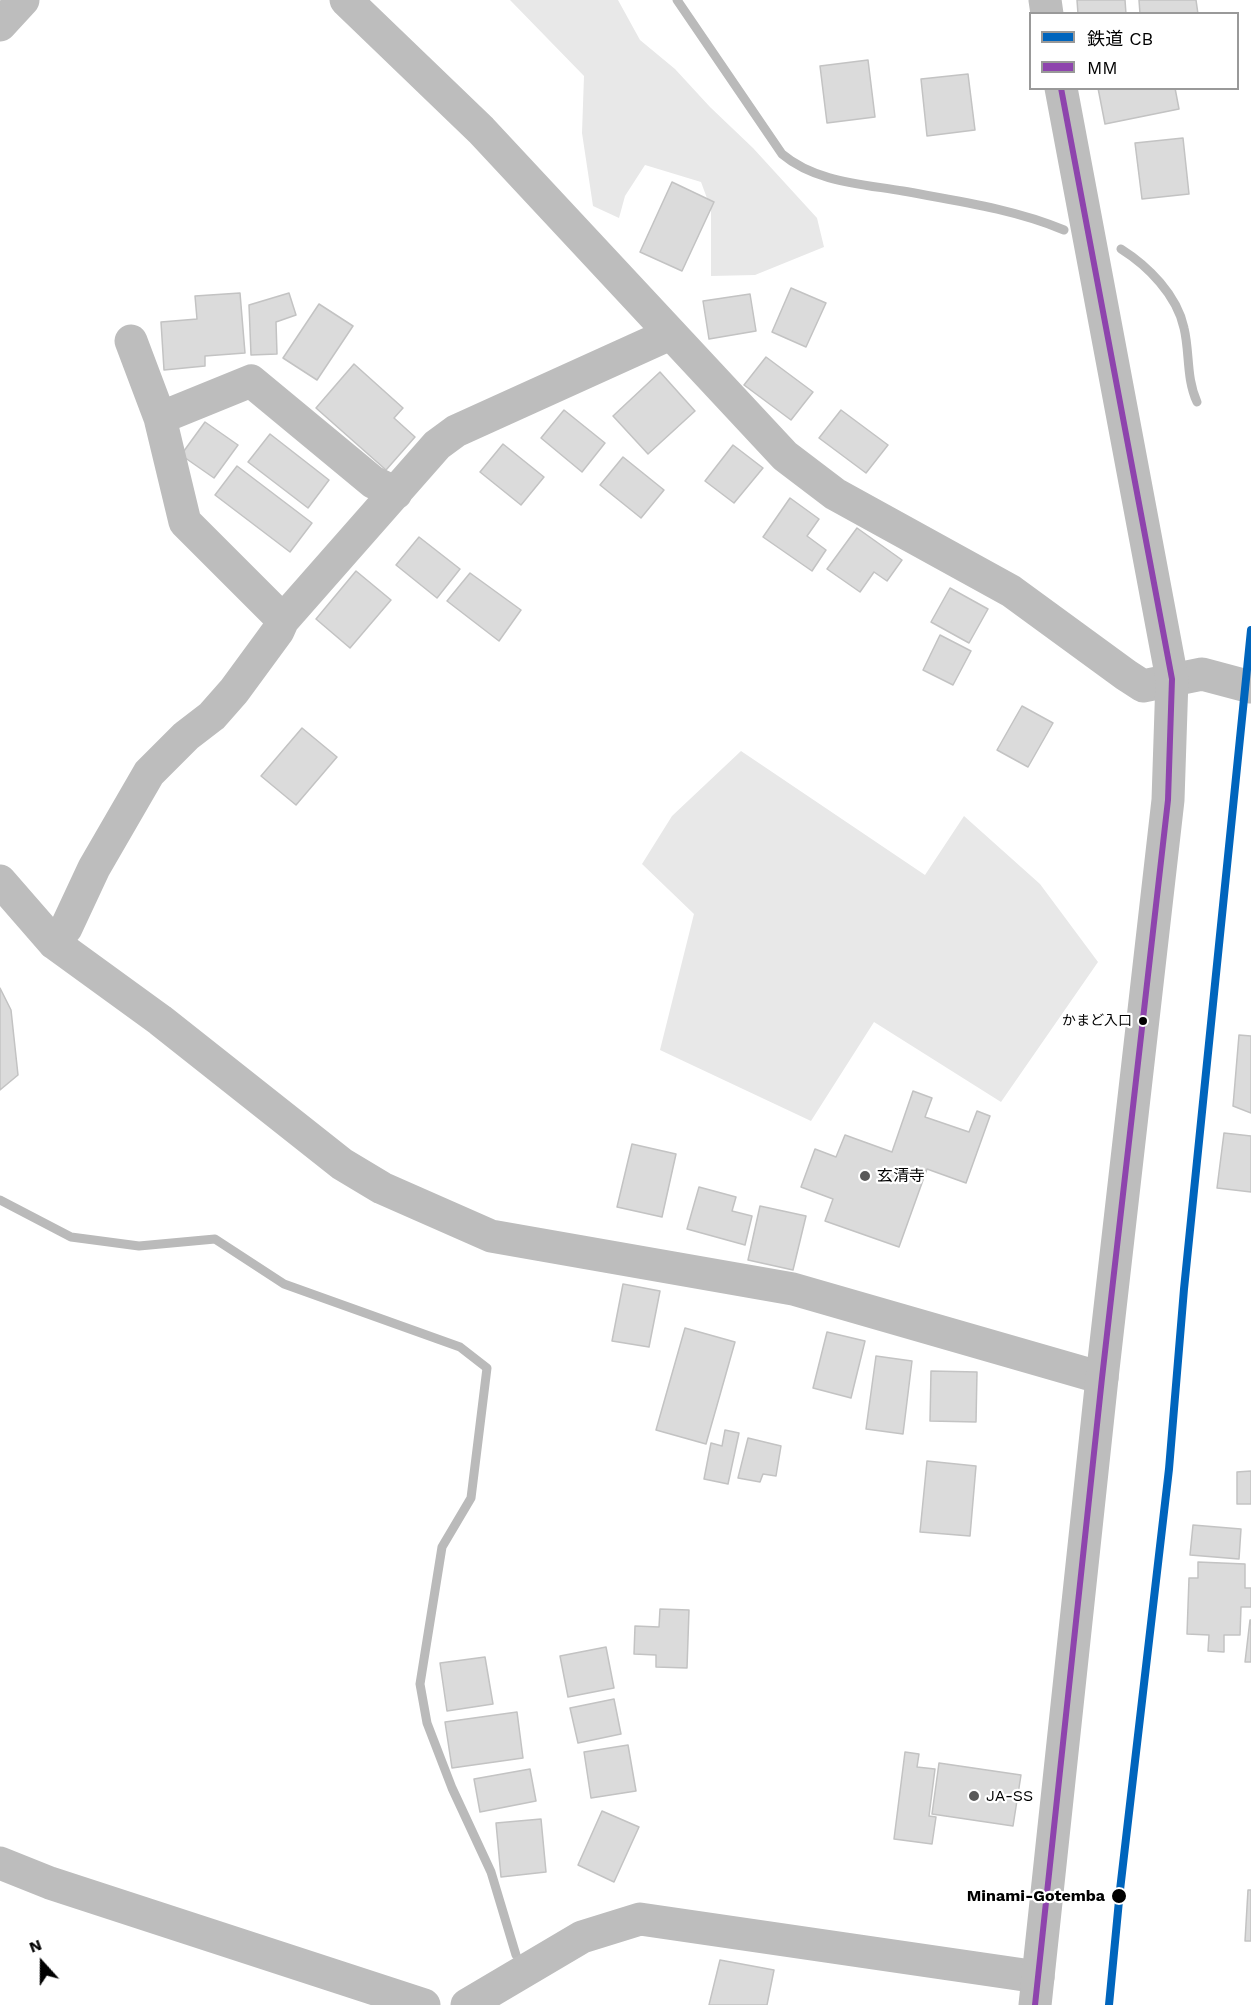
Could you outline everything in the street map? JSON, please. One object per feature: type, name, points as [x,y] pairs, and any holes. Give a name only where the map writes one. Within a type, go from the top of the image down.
[{"type":"street","points":[[0,25],[23,0]]},
{"type":"street","points":[[346,0],[481,130],[784,456],[835,494],[1011,591],[1143,686],[1202,674],[1251,687]]},
{"type":"street","points":[[468,2005],[582,1937],[640,1919],[1037,1991],[1102,1378],[1168,800],[1172,679],[1061,90]]},
{"type":"street","points":[[54,943],[66,928],[94,868],[149,773],[186,736],[213,716],[278,631],[283,620],[437,446],[456,431],[670,334]]},
{"type":"street","points":[[132,340],[160,418],[185,522],[283,620]]},
{"type":"street","points":[[160,418],[251,381],[373,482],[396,493]]},
{"type":"street","points":[[0,880],[54,943],[160,1020],[342,1164],[381,1188],[491,1236],[793,1289],[1102,1378]]},
{"type":"street","points":[[0,1863],[50,1883],[424,2005]]},
{"type":"shaded area","points":[[510,0],[618,0],[640,40],[675,69],[753,148],[817,218],[824,247],[755,275],[711,276],[711,209],[701,182],[645,165],[625,196],[619,218],[593,206],[582,133],[584,76]]},
{"type":"shaded area","points":[[741,751],[925,875],[964,816],[1040,884],[1098,962],[1001,1102],[874,1022],[811,1121],[660,1050],[694,914],[642,864],[672,816]]},
{"type":"building","points":[[1077,0],[1125,0],[1126,12],[1078,12]]},
{"type":"building","points":[[1139,0],[1196,0],[1198,12],[1140,12]]},
{"type":"building","points":[[868,60],[875,117],[827,123],[820,66]]},
{"type":"building","points":[[968,74],[975,130],[927,136],[921,79]]},
{"type":"building","points":[[1098,90],[1175,90],[1179,109],[1105,124]]},
{"type":"building","points":[[1183,138],[1189,194],[1142,199],[1135,143]]},
{"type":"building","points":[[672,182],[714,202],[682,271],[640,252]]},
{"type":"building","points":[[791,288],[826,303],[806,347],[772,332]]},
{"type":"building","points":[[240,293],[245,353],[205,356],[205,366],[164,370],[161,322],[197,319],[195,296]]},
{"type":"building","points":[[289,293],[296,315],[276,322],[277,354],[251,355],[249,305]]},
{"type":"building","points":[[750,294],[756,331],[709,339],[703,301]]},
{"type":"building","points":[[319,304],[353,326],[317,380],[283,358]]},
{"type":"building","points":[[766,357],[813,392],[791,420],[744,385]]},
{"type":"building","points":[[354,364],[403,408],[394,418],[415,437],[386,470],[316,408]]},
{"type":"building","points":[[660,372],[695,411],[648,454],[613,416]]},
{"type":"building","points":[[564,410],[605,443],[582,472],[541,438]]},
{"type":"building","points":[[841,410],[888,445],[866,473],[819,438]]},
{"type":"building","points":[[205,422],[238,445],[214,478],[181,455]]},
{"type":"building","points":[[270,434],[329,480],[308,508],[248,462]]},
{"type":"building","points":[[503,444],[544,477],[521,505],[480,472]]},
{"type":"building","points":[[733,445],[763,468],[734,503],[705,481]]},
{"type":"building","points":[[623,457],[664,490],[641,518],[600,485]]},
{"type":"building","points":[[237,466],[312,523],[290,552],[215,495]]},
{"type":"building","points":[[790,498],[819,519],[807,536],[826,550],[812,571],[763,537]]},
{"type":"building","points":[[857,528],[902,560],[887,581],[874,572],[860,592],[827,569]]},
{"type":"building","points":[[419,537],[460,569],[437,598],[396,565]]},
{"type":"building","points":[[356,571],[391,600],[350,648],[316,619]]},
{"type":"building","points":[[470,573],[521,610],[499,641],[447,601]]},
{"type":"building","points":[[950,588],[988,609],[969,643],[931,622]]},
{"type":"building","points":[[940,635],[971,651],[953,685],[923,670]]},
{"type":"building","points":[[1022,706],[1053,723],[1028,767],[997,750]]},
{"type":"building","points":[[302,728],[337,757],[296,805],[261,776]]},
{"type":"building","points":[[0,988],[11,1010],[18,1075],[0,1090]]},
{"type":"building","points":[[1239,1035],[1251,1036],[1251,1113],[1233,1106]]},
{"type":"building","name":"玄清寺","points":[[913,1091],[932,1098],[925,1117],[969,1132],[977,1111],[990,1116],[966,1183],[927,1169],[899,1247],[825,1221],[833,1199],[801,1187],[815,1149],[836,1157],[845,1135],[892,1152]]},
{"type":"building","points":[[1224,1133],[1251,1136],[1251,1192],[1217,1188]]},
{"type":"building","points":[[632,1144],[676,1154],[662,1217],[617,1207]]},
{"type":"building","points":[[699,1187],[736,1197],[732,1211],[752,1216],[745,1245],[687,1229]]},
{"type":"building","points":[[760,1206],[806,1216],[793,1270],[748,1260]]},
{"type":"building","points":[[623,1284],[660,1291],[649,1347],[612,1341]]},
{"type":"building","points":[[685,1328],[735,1342],[706,1444],[656,1430]]},
{"type":"building","points":[[827,1332],[865,1341],[851,1398],[813,1388]]},
{"type":"building","points":[[876,1356],[912,1361],[903,1434],[866,1429]]},
{"type":"building","points":[[931,1371],[977,1372],[976,1422],[930,1421]]},
{"type":"building","points":[[725,1430],[739,1433],[728,1484],[704,1479],[711,1443],[722,1446]]},
{"type":"building","points":[[748,1438],[781,1446],[776,1476],[763,1474],[760,1482],[738,1478]]},
{"type":"building","points":[[927,1461],[976,1466],[970,1536],[920,1532]]},
{"type":"building","points":[[1251,1471],[1251,1504],[1237,1504],[1237,1472]]},
{"type":"building","points":[[1193,1525],[1241,1529],[1239,1559],[1190,1555]]},
{"type":"building","points":[[1198,1562],[1245,1564],[1245,1588],[1251,1588],[1251,1607],[1241,1607],[1240,1635],[1224,1635],[1224,1652],[1208,1651],[1209,1635],[1187,1634],[1189,1578],[1198,1578]]},
{"type":"building","points":[[660,1609],[689,1610],[687,1668],[656,1667],[656,1655],[634,1654],[635,1626],[659,1627]]},
{"type":"building","points":[[1250,1620],[1251,1662],[1245,1662]]},
{"type":"building","points":[[606,1647],[614,1688],[568,1697],[560,1656]]},
{"type":"building","points":[[485,1657],[493,1704],[447,1711],[440,1663]]},
{"type":"building","points":[[614,1699],[621,1734],[578,1743],[570,1708]]},
{"type":"building","points":[[517,1712],[523,1758],[452,1768],[445,1722]]},
{"type":"building","points":[[628,1745],[636,1791],[591,1798],[584,1752]]},
{"type":"building","points":[[905,1752],[919,1754],[917,1767],[935,1769],[929,1816],[936,1817],[932,1844],[894,1839]]},
{"type":"building","points":[[939,1763],[1021,1775],[1013,1826],[932,1814]]},
{"type":"building","points":[[530,1769],[536,1801],[480,1812],[474,1779]]},
{"type":"building","points":[[602,1811],[639,1827],[614,1882],[578,1865]]},
{"type":"building","points":[[541,1819],[546,1872],[501,1877],[496,1823]]},
{"type":"building","points":[[1248,1890],[1251,1890],[1251,1941],[1245,1941]]},
{"type":"building","points":[[720,1960],[774,1970],[767,2005],[709,2005]]},
{"type":"waterway","points":[[677,0],[782,154],[795,163],[809,171],[855,184],[985,206],[1025,216],[1064,230]]},
{"type":"waterway","points":[[1121,249],[1160,282],[1175,304],[1184,328],[1191,384],[1197,402]]},
{"type":"waterway","points":[[0,1200],[71,1237],[139,1246],[215,1239],[284,1284],[460,1347],[487,1368],[471,1498],[442,1547],[420,1684],[427,1723],[452,1788],[491,1872],[516,1955]]},
{"type":"rail line","name":"CB","points":[[1109,2005],[1120,1890],[1169,1469],[1184,1289],[1251,630]]},
{"type":"transit line","name":"MM","points":[[1035,2005],[1102,1378],[1168,800],[1172,679],[1061,90]]},
{"type":"place","name":"かまど入口","points":[[1143,1021]]},
{"type":"place","name":"玄清寺","points":[[865,1176]]},
{"type":"place","name":"JA-SS","points":[[974,1796]]},
{"type":"place","name":"Minami-Gotemba","points":[[1119,1896]]}]
